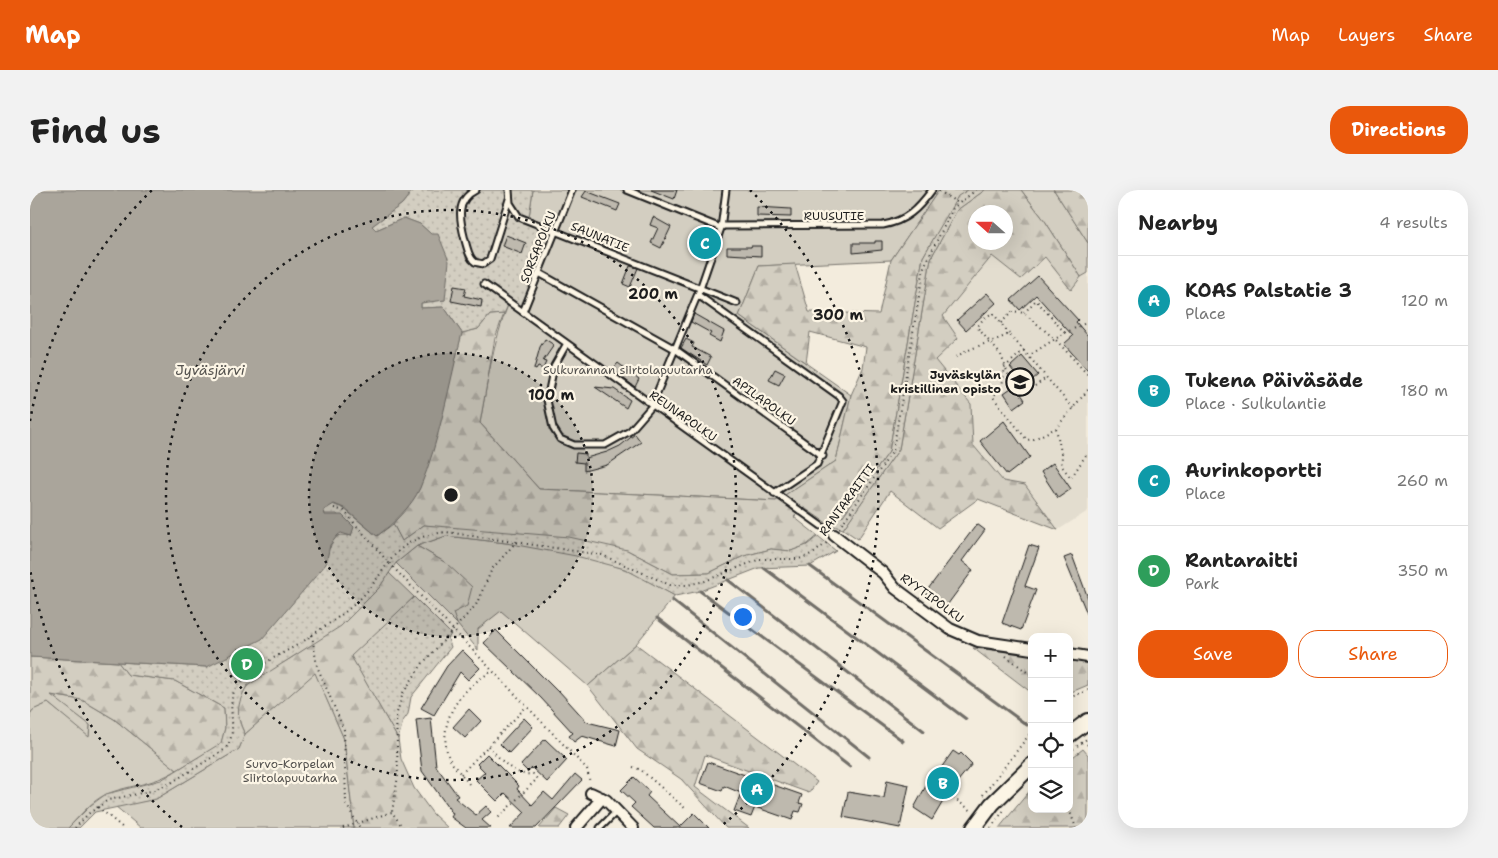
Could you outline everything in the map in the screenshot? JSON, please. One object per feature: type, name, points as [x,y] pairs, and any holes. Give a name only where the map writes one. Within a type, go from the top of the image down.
[{"type":"main road","points":[[1073,732],[1088,721]]},
{"type":"main road","points":[[971,822],[1029,768]]},
{"type":"street","name":"RYYTIPOLKU","points":[[834,535],[882,573],[895,588],[950,629],[971,638],[1028,648]]},
{"type":"street","points":[[1073,655],[1088,657]]},
{"type":"street","points":[[591,792],[602,798],[633,828]]},
{"type":"street","points":[[576,828],[602,798]]},
{"type":"lane","points":[[476,190],[463,201],[459,210],[460,221],[470,255],[475,262],[483,264],[490,259],[494,250],[510,193]]},
{"type":"lane","name":"SORSAPOLKU","points":[[523,312],[572,190]]},
{"type":"lane","points":[[627,190],[722,227]]},
{"type":"lane","points":[[566,345],[554,366],[547,400],[553,428],[560,439],[574,445],[605,445],[630,431],[652,407],[698,295],[722,227],[726,190]]},
{"type":"lane","name":"RUUSUTIE","points":[[722,227],[883,226],[906,218],[915,211],[932,190]]},
{"type":"lane","name":"SAUNATIE","points":[[510,193],[510,204],[519,217],[737,303]]},
{"type":"lane","name":"APILAPOLKU","points":[[539,273],[675,348],[823,456]]},
{"type":"lane","name":"REUNAPOLKU","points":[[484,284],[652,407],[834,535]]},
{"type":"lane","points":[[698,295],[839,396],[843,401],[823,456],[817,464],[774,493]]},
{"type":"lane","points":[[600,828],[617,811]]},
{"type":"path","points":[[937,190],[958,204]]},
{"type":"path","name":"RANTARAITTI","points":[[75,828],[108,800],[151,791],[169,784],[224,750],[230,744],[233,735],[233,696],[235,690],[253,673],[312,635],[358,601],[388,562],[410,542],[428,535],[446,532],[602,554],[670,585],[688,585],[705,581],[760,559],[799,559],[814,554],[834,535],[893,451],[924,267],[928,256],[958,204],[976,190]]},
{"type":"path","points":[[1024,313],[1036,300],[1065,333]]},
{"type":"path","points":[[1001,324],[1013,311],[1024,313],[1055,339],[1088,375]]},
{"type":"path","points":[[1046,378],[1028,391],[1008,374],[1001,354],[993,342],[978,327],[984,318],[993,313],[1073,408]]},
{"type":"path","points":[[1030,355],[1065,333],[1088,322]]},
{"type":"path","points":[[956,357],[968,349],[993,342],[1009,334]]},
{"type":"path","points":[[1024,350],[1005,367],[1002,386],[993,397],[1027,440],[1034,439],[1056,428],[1088,390]]},
{"type":"path","points":[[1056,428],[1062,457],[1061,464],[1071,478],[1088,452]]},
{"type":"path","points":[[334,508],[344,511],[388,562],[587,769],[591,792]]},
{"type":"path","points":[[404,828],[392,812],[398,776],[396,716],[403,693],[422,663],[476,605],[492,569],[517,542]]},
{"type":"path","points":[[312,635],[317,666],[344,730],[346,804],[360,828]]},
{"type":"path","points":[[1001,645],[1006,655],[1028,673]]},
{"type":"path","points":[[238,648],[253,673]]},
{"type":"path","points":[[469,784],[448,756],[446,719],[468,686],[493,671]]},
{"type":"path","points":[[1073,696],[1088,690]]},
{"type":"path","points":[[461,774],[527,706]]},
{"type":"path","points":[[983,795],[1028,735]]},
{"type":"path","points":[[1073,749],[1088,738]]},
{"type":"path","points":[[488,746],[511,769],[524,776],[533,774],[537,780],[496,820]]},
{"type":"path","points":[[633,767],[641,770],[686,809]]},
{"type":"path","points":[[949,795],[972,811],[971,822]]},
{"type":"path","points":[[98,807],[123,828]]},
{"type":"path","points":[[343,828],[356,822],[392,812]]},
{"type":"path","points":[[1070,813],[1076,828]]},
{"type":"shaded area","name":"Jyväskylän kristillinen opisto","points":[[992,256],[1045,257],[1071,289],[1081,277],[1088,273],[1088,511],[1058,530],[1025,485],[1003,481],[973,445],[971,404],[934,360],[958,338],[943,316]]},
{"type":"green space","points":[[413,190],[533,190],[529,217],[556,227],[520,312],[508,305],[504,314],[490,315],[478,329],[462,333],[444,307],[421,308],[421,302],[445,300],[431,234],[420,224],[404,218],[376,230],[372,226],[402,204]]},
{"type":"green space","name":"Sulkurannan siirtolapuutarha","points":[[533,190],[939,190],[891,260],[759,266],[739,316],[851,395],[836,461],[776,501],[539,489],[480,423],[494,348],[508,305],[519,312],[555,227],[529,217]]},
{"type":"green space","points":[[939,190],[968,190],[958,197],[923,257],[889,452],[842,517],[836,513],[828,524],[803,507],[794,517],[818,536],[807,545],[791,551],[771,549],[744,556],[709,573],[673,574],[627,550],[424,525],[402,541],[393,524],[419,489],[434,442],[462,333],[478,329],[490,315],[504,314],[495,338],[480,423],[539,489],[776,501],[836,461],[851,395],[863,368],[866,347],[810,332],[806,363],[739,316],[759,266],[795,264],[809,312],[879,314],[891,260]]},
{"type":"green space","points":[[968,190],[985,190],[957,210],[931,258],[899,449],[843,529],[828,524],[836,513],[842,517],[889,452],[923,257],[958,196]]},
{"type":"green space","points":[[985,190],[1021,190],[1045,221],[1081,277],[1071,290],[1045,257],[1021,279],[992,256],[943,316],[958,338],[935,360],[971,404],[973,445],[1003,481],[1025,485],[1058,530],[978,499],[938,528],[890,491],[858,539],[843,529],[899,449],[931,258],[957,210]]},
{"type":"green space","points":[[1021,190],[1054,190],[1088,243],[1088,273],[1081,277],[1045,221]]},
{"type":"green space","points":[[1054,190],[1088,190],[1088,243]]},
{"type":"green space","points":[[332,504],[343,508],[377,536],[393,524],[402,541],[424,525],[569,537],[627,550],[673,574],[709,573],[744,556],[771,549],[791,551],[807,545],[818,536],[836,551],[810,566],[759,568],[700,591],[675,596],[625,569],[576,556],[506,543],[446,536],[417,546],[396,563],[379,588],[341,626],[247,686],[238,710],[245,734],[239,749],[156,799],[95,812],[79,828],[68,828],[91,805],[106,794],[161,780],[221,743],[225,728],[224,708],[175,681],[128,675],[118,662],[207,667],[330,548],[336,537],[342,535],[349,536],[337,514],[324,514],[323,510]]},
{"type":"green space","points":[[446,536],[536,547],[581,556],[624,569],[675,596],[636,644],[588,686],[501,611],[478,629],[478,650],[457,624],[452,613],[446,563],[417,546]]},
{"type":"green space","points":[[417,546],[446,563],[472,587],[467,606],[453,613],[457,624],[396,563]]},
{"type":"green space","points":[[389,573],[414,597],[352,657],[398,739],[401,759],[414,788],[433,814],[448,828],[354,828],[344,739],[315,673],[245,734],[240,723],[238,711],[240,699],[246,688],[261,675],[294,656],[331,629],[359,606]]},
{"type":"green space","points":[[414,597],[451,634],[448,639],[451,647],[411,697],[408,714],[403,721],[398,739],[351,656]]},
{"type":"green space","points":[[636,644],[817,782],[809,793],[705,755],[695,787],[749,828],[726,828],[681,779],[637,749],[588,686]]},
{"type":"green space","points":[[973,648],[1028,654],[1028,690]]},
{"type":"green space","points":[[30,657],[118,662],[128,675],[175,681],[224,708],[225,728],[221,744],[177,770],[114,719],[82,700],[51,695],[90,725],[89,737],[48,703],[33,710],[30,714]]},
{"type":"green space","points":[[1073,658],[1088,660],[1088,685],[1073,691]]},
{"type":"green space","name":"Survo-Korpelan Siirtolapuutarha","points":[[315,672],[344,739],[354,828],[141,828],[115,806],[156,799],[239,749],[245,734]]},
{"type":"green space","points":[[49,695],[82,700],[114,719],[177,770],[159,779],[101,797],[86,809],[68,828],[30,828],[30,714],[32,710],[48,703],[89,736],[90,725]]},
{"type":"green space","points":[[1083,749],[1088,755],[1088,828],[999,828],[1028,793],[1028,813],[1073,813],[1073,757]]},
{"type":"green space","points":[[556,808],[569,815],[559,828],[539,828]]},
{"type":"water","name":"Jyväsjärvi","points":[[30,190],[413,190],[402,204],[372,226],[376,230],[404,218],[420,224],[431,234],[438,234],[449,261],[445,300],[421,303],[421,308],[444,307],[462,333],[433,452],[417,495],[402,514],[377,536],[344,508],[334,504],[324,510],[325,515],[342,515],[354,527],[351,536],[341,533],[338,535],[330,545],[326,564],[262,639],[207,667],[30,657]]},
{"type":"building","points":[[651,190],[677,190],[674,199]]},
{"type":"building","points":[[586,191],[620,204],[617,211],[582,197]]},
{"type":"building","points":[[757,207],[791,209],[791,217],[757,216]]},
{"type":"building","points":[[653,217],[671,227],[661,248],[651,243],[658,228],[650,225]]},
{"type":"building","points":[[506,235],[526,243],[522,254],[502,246]]},
{"type":"building","points":[[875,241],[882,241],[882,250],[853,253],[853,243],[875,243]]},
{"type":"building","points":[[761,246],[761,256],[727,254],[727,247]]},
{"type":"building","points":[[630,266],[638,268],[630,287],[623,284]]},
{"type":"building","points":[[1038,276],[1078,320],[1076,322],[1088,336],[1088,371],[1064,344],[1073,336],[1036,295],[1020,310],[1011,300]]},
{"type":"building","points":[[454,286],[466,288],[464,296],[482,300],[481,307],[451,301]]},
{"type":"building","points":[[987,293],[996,303],[966,330],[957,320]]},
{"type":"building","points":[[694,314],[724,331],[720,342],[709,336],[711,333],[691,322]]},
{"type":"building","points":[[545,339],[554,345],[543,361],[546,362],[543,369],[538,367],[536,370],[534,369],[540,347]]},
{"type":"building","points":[[686,339],[694,343],[692,347],[711,357],[707,365],[681,348]]},
{"type":"building","points":[[1022,356],[1038,375],[1019,391],[1025,400],[1014,408],[1004,393],[1021,381],[1010,367]]},
{"type":"building","points":[[618,363],[639,379],[635,387],[612,370]]},
{"type":"building","points":[[775,369],[785,374],[779,385],[769,380]]},
{"type":"building","points":[[595,387],[614,389],[630,400],[626,408]]},
{"type":"building","points":[[1004,421],[1030,457],[1007,475],[980,441]]},
{"type":"building","points":[[635,434],[641,442],[607,465],[584,471],[584,463],[575,462],[576,453],[586,454],[586,458],[607,452],[620,446]]},
{"type":"building","points":[[1053,463],[1071,489],[1058,498],[1041,472]]},
{"type":"building","points":[[977,524],[985,530],[962,561],[973,570],[945,608],[925,593]]},
{"type":"building","points":[[1029,545],[1039,548],[1025,586],[1036,590],[1021,630],[1002,623]]},
{"type":"building","points":[[1072,555],[1088,598],[1088,616],[1064,558]]},
{"type":"building","points":[[496,630],[559,691],[587,722],[620,730],[616,746],[582,736],[574,742],[569,736],[573,733],[541,698],[484,643]]},
{"type":"building","points":[[462,650],[480,668],[468,680],[460,672],[434,715],[421,708],[447,666]]},
{"type":"building","points":[[469,709],[481,721],[465,738],[453,727]]},
{"type":"building","points":[[431,718],[436,766],[458,796],[455,798],[476,815],[486,806],[491,812],[482,820],[491,828],[466,828],[451,817],[453,814],[422,771],[416,720]]},
{"type":"building","points":[[524,718],[533,727],[509,753],[500,744]]},
{"type":"building","points":[[545,739],[567,760],[547,782],[532,768],[528,772],[521,765]]},
{"type":"building","points":[[953,751],[959,755],[961,753],[972,764],[948,793],[932,820],[914,808],[933,773],[936,775]]},
{"type":"building","points":[[487,754],[519,786],[517,789],[532,805],[544,792],[553,800],[575,774],[582,780],[536,828],[510,828],[525,812],[505,793],[497,801],[476,780],[485,772],[477,764]]},
{"type":"building","points":[[708,762],[802,795],[799,803],[803,804],[800,812],[795,811],[792,820],[755,807],[751,817],[734,811],[741,793],[724,786],[722,791],[700,783]]},
{"type":"building","points":[[634,777],[650,792],[647,796],[680,827],[694,813],[709,828],[654,828],[631,807],[635,803],[621,790]]},
{"type":"building","points":[[887,780],[909,785],[900,828],[843,817],[848,792],[884,798]]},
{"type":"waterway","points":[[810,566],[1027,725]]},
{"type":"waterway","points":[[764,568],[966,719]]},
{"type":"waterway","points":[[728,580],[924,731]]},
{"type":"waterway","points":[[700,591],[903,741]]},
{"type":"waterway","points":[[672,600],[869,757]]},
{"type":"waterway","points":[[657,618],[850,767]]},
{"type":"place","name":"Aurinkoportti","points":[[705,243]]},
{"type":"place","name":"Jyväskylän kristillinen opisto","points":[[1020,382]]},
{"type":"place","name":"Rantaraitti","points":[[247,664]]},
{"type":"place","name":"Tukena Päiväsäde","points":[[943,783]]},
{"type":"place","name":"KOAS Palstatie 3","points":[[757,789]]}]
